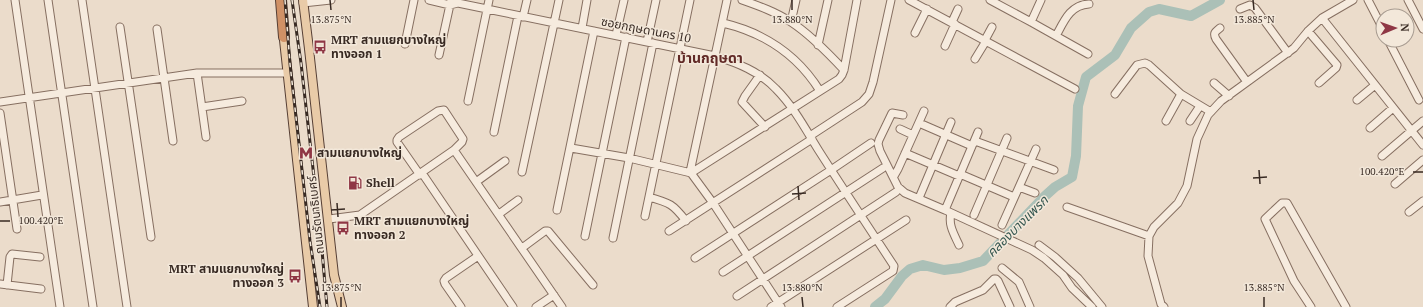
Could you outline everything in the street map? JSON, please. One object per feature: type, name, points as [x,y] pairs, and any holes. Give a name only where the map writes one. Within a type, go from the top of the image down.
[{"type":"highway","points":[[281,0],[284,37]]},
{"type":"main road","name":"ถนนรัตนาธิเบศร์","points":[[277,0],[284,37],[313,307]]},
{"type":"main road","name":"ถนนรัตนาธิเบศร์","points":[[303,2],[329,219],[334,275],[342,307]]},
{"type":"main road","points":[[334,275],[337,307]]},
{"type":"street","points":[[15,0],[42,195],[51,241],[60,307]]},
{"type":"street","points":[[48,0],[93,307]]},
{"type":"street","points":[[82,0],[127,307]]},
{"type":"street","points":[[303,2],[331,0]]},
{"type":"street","points":[[405,44],[414,0]]},
{"type":"street","name":"ซอยกฤษดานคร 10","points":[[429,0],[453,2],[680,48],[715,56],[739,64],[760,75],[776,88],[793,108],[894,268],[893,271],[837,307]]},
{"type":"street","points":[[468,101],[489,0]]},
{"type":"street","points":[[494,132],[521,17],[527,0]]},
{"type":"street","points":[[522,172],[559,0]]},
{"type":"street","points":[[582,28],[587,0]]},
{"type":"street","points":[[616,35],[624,0]]},
{"type":"street","points":[[613,238],[650,42],[656,0]]},
{"type":"street","points":[[645,216],[690,0]]},
{"type":"street","points":[[691,173],[727,0]]},
{"type":"street","points":[[742,0],[763,4],[791,22],[844,70]]},
{"type":"street","points":[[791,22],[796,0]]},
{"type":"street","points":[[818,45],[828,0]]},
{"type":"street","points":[[691,173],[839,79],[844,70],[857,0]]},
{"type":"street","points":[[669,231],[811,138],[862,102],[869,94],[874,82],[891,0]]},
{"type":"street","points":[[908,0],[1075,88]]},
{"type":"street","points":[[990,0],[1004,3],[1031,22],[1088,54]]},
{"type":"street","points":[[1031,22],[1041,0]]},
{"type":"street","points":[[1161,306],[1148,256],[1149,236],[1154,227],[1178,203],[1187,186],[1197,139],[1211,112],[1247,82],[1294,48],[1308,31],[1322,18],[1353,0]]},
{"type":"street","points":[[1368,0],[1375,14]]},
{"type":"street","points":[[1408,0],[1423,29]]},
{"type":"street","points":[[439,55],[453,2]]},
{"type":"street","points":[[1056,36],[1064,21],[1073,9],[1077,6],[1089,4]]},
{"type":"street","points":[[1240,8],[1250,5],[1255,8],[1288,53]]},
{"type":"street","points":[[915,33],[927,9]]},
{"type":"street","points":[[946,46],[958,9]]},
{"type":"street","points":[[1322,18],[1423,145]]},
{"type":"street","points":[[722,23],[752,31],[774,43],[786,52],[812,78],[820,91]]},
{"type":"street","points":[[975,59],[992,26]]},
{"type":"street","points":[[120,27],[127,83],[151,237]]},
{"type":"street","points":[[1220,28],[1215,32],[1214,35],[1216,39],[1247,82]]},
{"type":"street","points":[[157,29],[173,141]]},
{"type":"street","points":[[557,210],[594,31]]},
{"type":"street","points":[[1308,31],[1337,65],[1336,68],[1319,83]]},
{"type":"street","points":[[585,236],[626,37]]},
{"type":"street","points":[[1392,48],[1419,100]]},
{"type":"street","points":[[1115,94],[1137,65],[1145,63],[1181,94],[1211,112]]},
{"type":"street","points":[[0,102],[197,73],[287,73]]},
{"type":"street","points":[[197,73],[206,137]]},
{"type":"street","points":[[760,75],[744,96],[742,102],[765,126]]},
{"type":"street","points":[[1214,83],[1229,96]]},
{"type":"street","points":[[1357,100],[1375,85]]},
{"type":"street","points":[[1166,121],[1181,94]]},
{"type":"street","points":[[202,107],[242,101]]},
{"type":"street","points":[[1190,121],[1200,106]]},
{"type":"street","points":[[1370,128],[1393,108]]},
{"type":"street","points":[[329,219],[358,216],[421,174],[454,150],[463,139],[444,110],[438,111],[399,137],[397,142],[421,174],[513,307]]},
{"type":"street","points":[[894,176],[906,153],[924,111]]},
{"type":"street","points":[[0,113],[17,229]]},
{"type":"street","points":[[903,115],[892,113],[879,140],[879,147],[901,190],[1000,235],[1044,258],[1063,275],[1072,288],[1092,307]]},
{"type":"street","points":[[1382,156],[1423,121]]},
{"type":"street","points":[[919,198],[951,122]]},
{"type":"street","points":[[919,123],[945,135],[1002,151],[1054,170]]},
{"type":"street","points":[[900,129],[913,135]]},
{"type":"street","points":[[959,245],[950,224],[948,211],[960,175],[978,132]]},
{"type":"street","points":[[974,215],[1007,138]]},
{"type":"street","points":[[695,258],[871,143]]},
{"type":"street","points":[[571,148],[629,158],[691,173],[713,203],[779,305]]},
{"type":"street","points":[[1002,225],[1036,149]]},
{"type":"street","points":[[454,150],[562,307]]},
{"type":"street","points":[[906,153],[1014,197]]},
{"type":"street","points":[[1395,184],[1423,160]]},
{"type":"street","points":[[476,182],[505,161]]},
{"type":"street","points":[[723,272],[883,168]]},
{"type":"street","points":[[1019,187],[1035,193]]},
{"type":"street","points":[[737,296],[896,192]]},
{"type":"street","points":[[0,202],[42,195]]},
{"type":"street","points":[[649,197],[670,203],[686,221]]},
{"type":"street","points":[[499,214],[518,200]]},
{"type":"street","points":[[1409,212],[1423,201]]},
{"type":"street","points":[[1311,307],[1294,281],[1265,219],[1282,202],[1287,203],[1344,306]]},
{"type":"street","points":[[1067,207],[1149,236]]},
{"type":"street","points":[[771,307],[779,305],[876,238],[906,220]]},
{"type":"street","points":[[522,248],[545,231],[548,231],[593,285]]},
{"type":"street","points":[[1039,245],[1078,278],[1102,307]]},
{"type":"street","points":[[40,257],[15,253],[12,254],[3,285],[41,289]]},
{"type":"street","points":[[461,307],[444,281],[446,278],[478,256]]},
{"type":"street","points":[[1002,268],[1019,282],[1030,307]]},
{"type":"street","points":[[950,307],[955,302],[980,291],[996,279],[1010,307]]},
{"type":"street","points":[[536,307],[554,295]]},
{"type":"waterway","name":"คลองบางแพรก","points":[[875,307],[885,299],[902,276],[910,269],[923,265],[944,270],[960,268],[983,261],[1045,196],[1055,187],[1072,177],[1076,156],[1078,106],[1086,77],[1115,55],[1131,28],[1149,12],[1159,9],[1191,16],[1220,0]]},
{"type":"railway","points":[[285,0],[290,64],[310,241],[320,307]]},
{"type":"railway","points":[[292,0],[301,63],[321,239],[327,307]]},
{"type":"place","name":"MRT สามแยกบางใหญ่ ทางออก 1","points":[[320,47]]},
{"type":"place","name":"สามแยกบางใหญ่","points":[[306,153]]},
{"type":"place","name":"Shell","points":[[355,183]]},
{"type":"place","name":"MRT สามแยกบางใหญ่ ทางออก 2","points":[[343,228]]},
{"type":"place","name":"MRT สามแยกบางใหญ่ ทางออก 3","points":[[295,276]]},
{"type":"district","name":"บ้านกฤษดา","points":[[710,58]]}]
